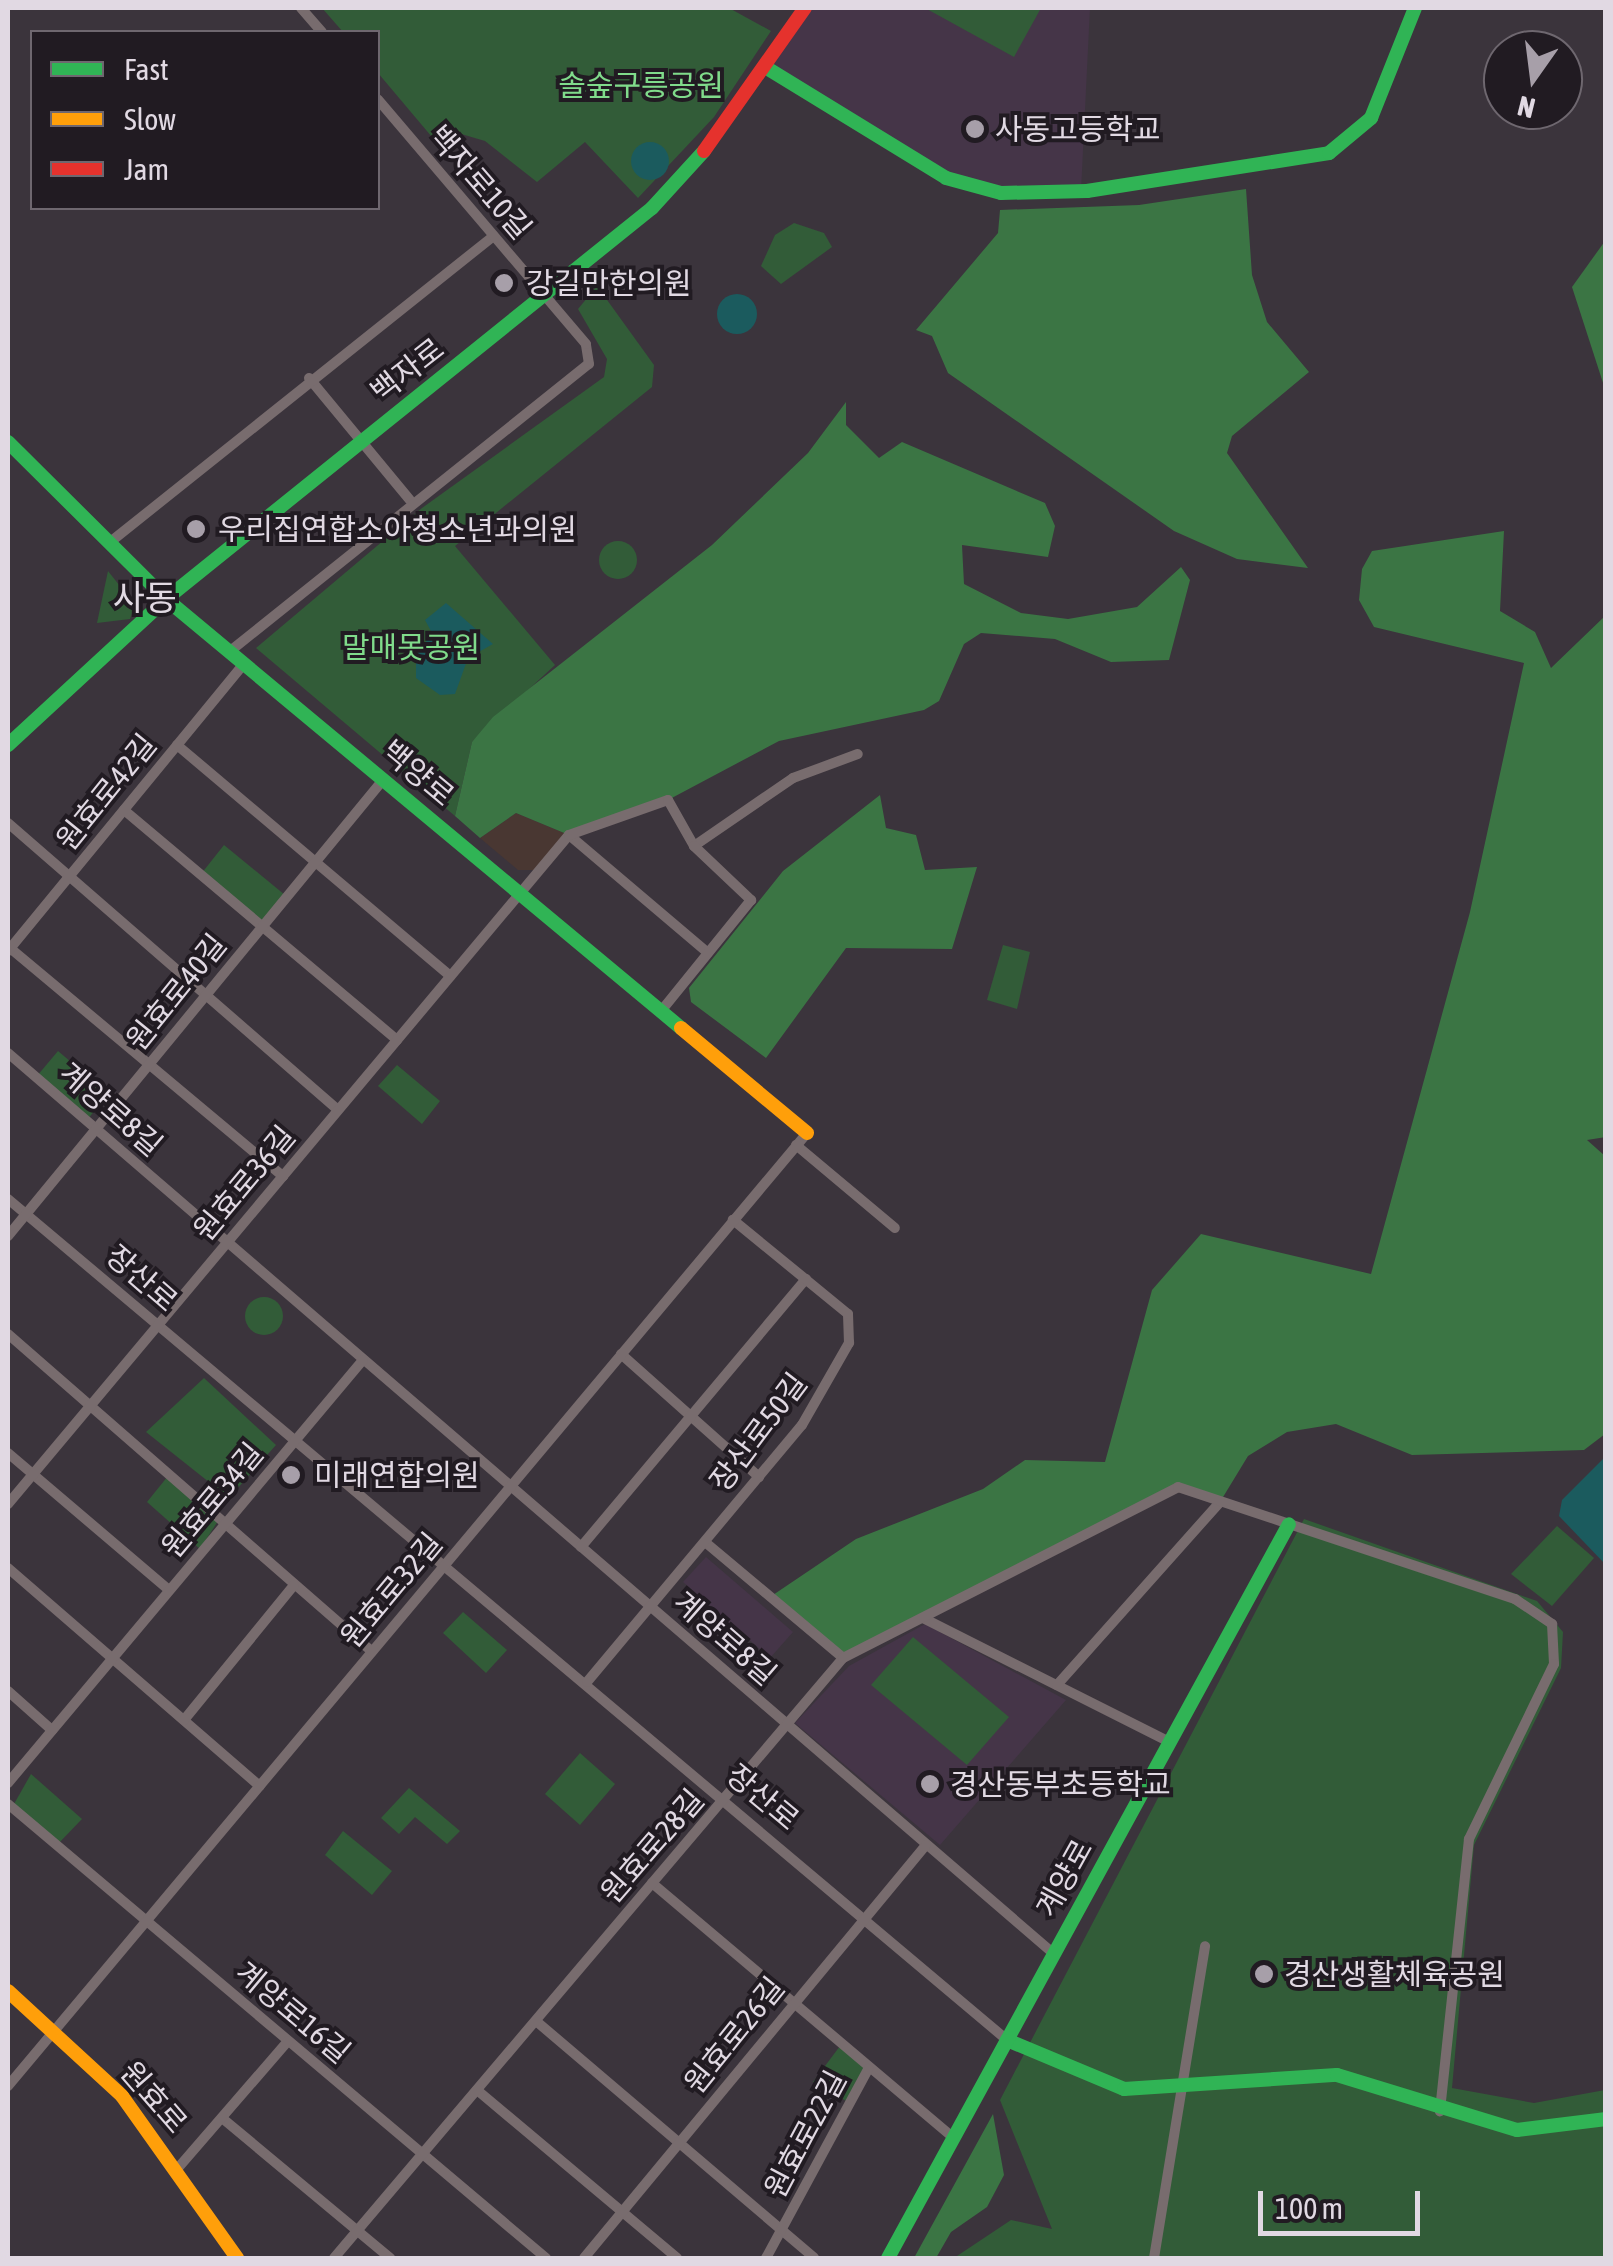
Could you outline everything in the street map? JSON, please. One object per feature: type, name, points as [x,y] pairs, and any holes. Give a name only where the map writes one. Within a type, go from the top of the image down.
[{"type":"street","points":[[301,8],[320,30]]},
{"type":"street","name":"백자로","points":[[8,745],[166,599],[546,296],[690,172],[770,70],[804,8]]},
{"type":"street","points":[[770,70],[946,178],[1000,193],[1087,191],[1329,153],[1371,118],[1415,8]]},
{"type":"street","name":"백자로10길","points":[[380,102],[586,344],[585,372],[410,500]]},
{"type":"street","points":[[109,542],[309,378],[494,236]]},
{"type":"street","points":[[230,652],[410,500],[309,378]]},
{"type":"street","name":"백양로","points":[[8,442],[166,599],[806,1132]]},
{"type":"street","name":"원효로42길","points":[[9,949],[244,664]]},
{"type":"street","points":[[178,744],[450,976]]},
{"type":"street","points":[[694,846],[792,778],[858,754]]},
{"type":"street","name":"원효로40길","points":[[8,1236],[383,780]]},
{"type":"street","points":[[569,835],[668,800],[694,846],[751,900],[661,1011]]},
{"type":"street","points":[[124,810],[397,1040]]},
{"type":"street","points":[[8,824],[338,1110]]},
{"type":"street","points":[[569,835],[708,953]]},
{"type":"street","name":"원효로36길","points":[[8,1504],[569,835]]},
{"type":"street","points":[[9,949],[283,1176]]},
{"type":"street","name":"계양로8길","points":[[8,1054],[1054,1954]]},
{"type":"street","name":"원효로32길","points":[[8,2086],[806,1132]]},
{"type":"street","points":[[796,1145],[895,1228]]},
{"type":"street","name":"장산로","points":[[8,1198],[1007,2040],[1109,2086],[1176,2088],[1336,2074],[1440,2113],[1531,2132],[1606,2119]]},
{"type":"street","name":"장산로50길","points":[[586,1682],[802,1425],[852,1332],[848,1314],[733,1220]]},
{"type":"street","points":[[581,1548],[806,1279]]},
{"type":"street","points":[[8,1334],[372,1652]]},
{"type":"street","points":[[621,1354],[759,1476]]},
{"type":"street","points":[[293,1442],[363,1360]]},
{"type":"street","name":"원효로34길","points":[[8,1783],[293,1442]]},
{"type":"street","points":[[8,1453],[32,1475]]},
{"type":"street","name":"원효로34길","points":[[32,1475],[169,1590]]},
{"type":"street","name":"원효로28길","points":[[334,2258],[843,1658],[1178,1487],[1515,1598],[1556,1633],[1554,1664],[1469,1839],[1440,2113]]},
{"type":"street","points":[[1057,1685],[1220,1502]]},
{"type":"street","name":"계양로","points":[[888,2258],[1289,1524]]},
{"type":"street","points":[[705,1542],[843,1658]]},
{"type":"street","points":[[8,1568],[260,1786]]},
{"type":"street","points":[[184,1720],[294,1584]]},
{"type":"street","points":[[924,1618],[1170,1742]]},
{"type":"street","points":[[8,1691],[52,1730]]},
{"type":"street","name":"계양로16길","points":[[8,1804],[546,2258]]},
{"type":"street","name":"원효로26길","points":[[584,2258],[926,1845]]},
{"type":"street","name":"원효로22길","points":[[652,1883],[868,2069],[766,2258]]},
{"type":"street","points":[[1154,2258],[1176,2088],[1205,1946]]},
{"type":"street","name":"원효로","points":[[8,1990],[122,2096],[178,2168],[237,2258]]},
{"type":"street","points":[[536,2021],[814,2258]]},
{"type":"street","points":[[178,2168],[288,2041]]},
{"type":"street","points":[[868,2069],[954,2138]]},
{"type":"street","points":[[477,2090],[676,2258]]},
{"type":"street","points":[[222,2118],[390,2258]]},
{"type":"shaded area","name":"사동고등학교","points":[[803,8],[1090,8],[1081,191],[976,189],[770,70]]},
{"type":"shaded area","points":[[516,813],[569,835],[540,870],[518,870],[480,838]]},
{"type":"shaded area","points":[[706,1557],[793,1632],[770,1658],[683,1582]]},
{"type":"shaded area","name":"경산동부초등학교","points":[[925,1624],[1066,1700],[940,1845],[795,1723],[849,1666]]},
{"type":"green space","name":"솔숲구릉공원","points":[[322,8],[729,8],[771,31],[714,117],[638,198],[585,142],[537,182],[485,141],[451,131],[437,143],[380,75],[380,30],[341,30]]},
{"type":"green space","points":[[925,8],[1041,8],[1014,57]]},
{"type":"green space","points":[[1246,189],[1252,275],[1267,322],[1309,372],[1232,436],[1227,453],[1308,568],[1237,559],[1174,531],[948,373],[932,336],[916,330],[998,233],[1000,210],[1139,205]]},
{"type":"green space","points":[[794,223],[824,233],[832,247],[781,284],[761,266],[775,235]]},
{"type":"green space","points":[[1605,241],[1605,389],[1572,287]]},
{"type":"green space","name":"말매못공원","points":[[597,286],[654,365],[652,387],[455,546],[555,665],[472,742],[455,816],[256,648],[422,508],[604,377],[607,359],[578,309]]},
{"type":"green space","points":[[846,402],[846,425],[879,458],[902,442],[1045,503],[1055,526],[1048,557],[962,545],[964,584],[1021,613],[1068,619],[1137,607],[1181,567],[1190,580],[1169,660],[1111,662],[1055,639],[981,633],[964,644],[939,701],[924,710],[779,741],[668,800],[569,835],[516,813],[480,838],[455,816],[472,742],[493,717],[712,545],[808,453]]},
{"type":"green space","points":[[1504,531],[1500,611],[1535,632],[1551,668],[1605,616],[1606,1137],[1587,1140],[1605,1156],[1605,1434],[1584,1450],[1412,1455],[1336,1424],[1287,1432],[1248,1456],[1220,1502],[1177,1487],[843,1658],[770,1597],[856,1539],[983,1489],[1025,1460],[1105,1462],[1152,1290],[1201,1234],[1371,1274],[1470,912],[1524,663],[1374,627],[1359,600],[1362,569],[1372,551]]},
{"type":"green space","points":[[618,541],[631,547],[637,560],[631,573],[618,579],[605,573],[599,560],[605,547]]},
{"type":"green space","points":[[108,571],[135,605],[130,619],[97,623]]},
{"type":"green space","points":[[880,795],[886,828],[916,835],[925,870],[977,867],[952,949],[846,948],[766,1058],[691,1002],[689,988],[783,871]]},
{"type":"green space","points":[[224,845],[285,895],[262,923],[201,874]]},
{"type":"green space","points":[[1003,945],[1030,952],[1017,1009],[987,1000]]},
{"type":"green space","points":[[58,1051],[108,1093],[88,1119],[37,1076]]},
{"type":"green space","points":[[397,1065],[440,1101],[422,1124],[378,1086]]},
{"type":"green space","points":[[264,1297],[277,1303],[283,1316],[277,1329],[264,1335],[251,1329],[245,1316],[251,1303]]},
{"type":"green space","points":[[204,1378],[276,1445],[229,1498],[146,1432]]},
{"type":"green space","points":[[168,1476],[218,1521],[200,1549],[147,1502]]},
{"type":"green space","name":"경산생활체육공원","points":[[1304,1519],[1537,1601],[1563,1632],[1561,1668],[1474,1845],[1452,2088],[1534,2103],[1605,2090],[1605,2258],[954,2258],[1011,2220],[1052,2229],[1000,2100]]},
{"type":"green space","points":[[1557,1526],[1594,1558],[1552,1606],[1511,1574]]},
{"type":"green space","points":[[463,1612],[507,1650],[486,1673],[443,1633]]},
{"type":"green space","points":[[913,1637],[1009,1717],[967,1765],[871,1685]]},
{"type":"green space","points":[[580,1753],[615,1784],[580,1825],[545,1794]]},
{"type":"green space","points":[[31,1774],[82,1819],[57,1845],[14,1804]]},
{"type":"green space","points":[[409,1788],[460,1831],[447,1844],[415,1817],[399,1834],[381,1818]]},
{"type":"green space","points":[[343,1831],[392,1871],[372,1895],[325,1855]]},
{"type":"green space","points":[[840,2046],[866,2070],[848,2102],[813,2082]]},
{"type":"green space","points":[[993,2114],[1004,2175],[987,2207],[951,2232],[936,2258],[914,2258]]},
{"type":"water","points":[[650,142],[663,148],[669,161],[663,174],[650,180],[637,174],[631,161],[637,148]]},
{"type":"water","points":[[737,294],[751,300],[757,314],[751,328],[737,334],[723,328],[717,314],[723,300]]},
{"type":"water","points":[[446,603],[493,644],[468,658],[455,694],[440,695],[416,678],[416,656],[432,633],[425,620]]},
{"type":"water","points":[[1605,1457],[1605,1564],[1559,1516],[1562,1500]]},
{"type":"traffic: fast","points":[[770,70],[946,178],[1001,193],[1087,191],[1329,153],[1371,118],[1415,8]]},
{"type":"traffic: fast","points":[[8,745],[166,599],[652,208],[704,151]]},
{"type":"traffic: fast","points":[[8,442],[166,599],[681,1028]]},
{"type":"traffic: fast","points":[[888,2258],[1289,1524]]},
{"type":"traffic: fast","points":[[1007,2040],[1124,2089],[1337,2075],[1517,2130],[1606,2119]]},
{"type":"traffic: slow","points":[[681,1028],[807,1133]]},
{"type":"traffic: slow","points":[[8,1991],[122,2096],[237,2258]]},
{"type":"traffic: jam","points":[[704,151],[805,8]]},
{"type":"place","name":"사동고등학교","points":[[975,129]]},
{"type":"place","name":"강길만한의원","points":[[504,283]]},
{"type":"place","name":"우리집연합소아청소년과의원","points":[[196,529]]},
{"type":"place","name":"미래연합의원","points":[[291,1475]]},
{"type":"place","name":"경산동부초등학교","points":[[930,1784]]},
{"type":"place","name":"경산생활체육공원","points":[[1264,1974]]},
{"type":"district","name":"사동","points":[[145,597]]}]
